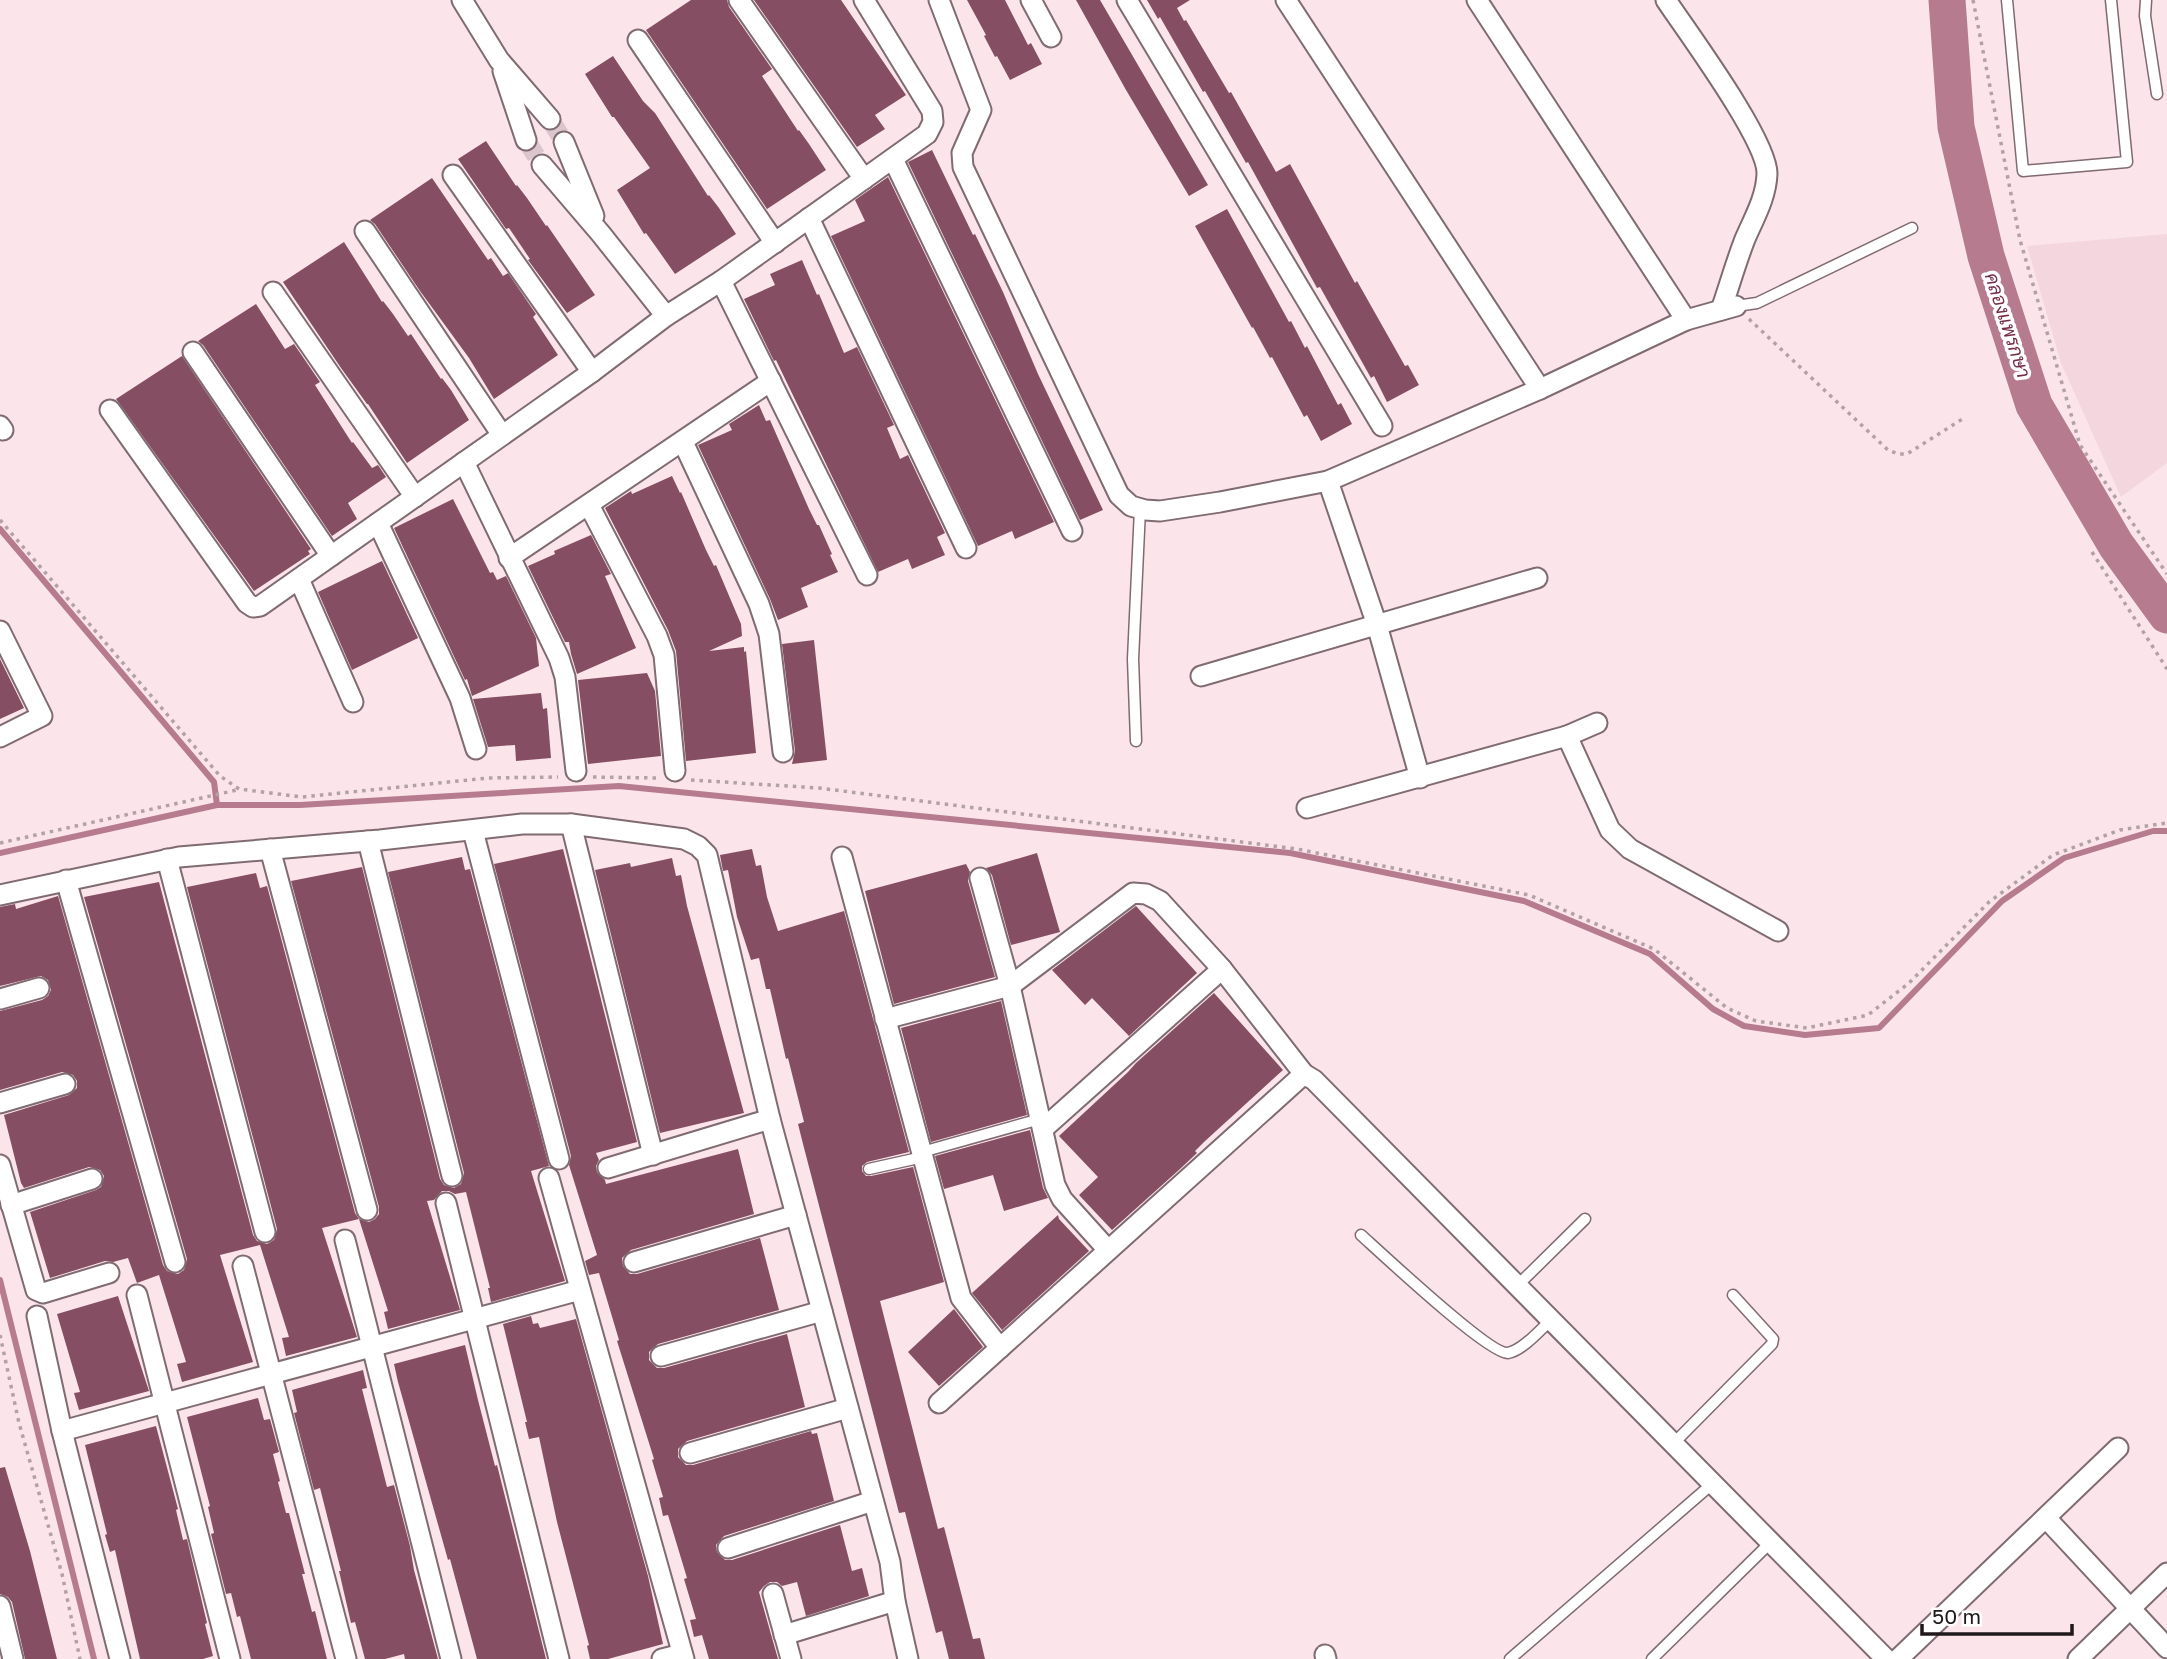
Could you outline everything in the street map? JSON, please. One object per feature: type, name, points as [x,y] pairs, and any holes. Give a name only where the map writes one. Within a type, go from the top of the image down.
[{"type":"street","points":[[462,0],[499,60],[550,119]]},
{"type":"street","points":[[739,0],[864,179]]},
{"type":"street","points":[[110,410],[247,603],[253,607],[260,606],[592,372],[666,316],[721,281],[927,134],[933,122],[932,111],[864,0]]},
{"type":"street","points":[[939,0],[981,110],[962,153],[967,177],[1119,495],[1131,506],[1160,511],[1328,481],[1540,389],[1686,320],[1729,308],[1745,239],[1760,205],[1767,172],[1763,154],[1742,115],[1666,0]]},
{"type":"street","points":[[1031,0],[1051,37]]},
{"type":"street","points":[[1127,0],[1382,426]]},
{"type":"street","points":[[1286,0],[1540,389]]},
{"type":"street","points":[[1477,0],[1686,320]]},
{"type":"street","points":[[638,40],[775,243]]},
{"type":"street","points":[[499,60],[526,140]]},
{"type":"street","points":[[564,142],[601,234]]},
{"type":"street","points":[[892,159],[1072,531]]},
{"type":"street","points":[[542,165],[666,316]]},
{"type":"street","points":[[453,175],[592,372]]},
{"type":"street","points":[[809,218],[966,548]]},
{"type":"street","points":[[365,231],[502,435]]},
{"type":"street","points":[[721,281],[867,575]]},
{"type":"street","points":[[273,292],[415,497]]},
{"type":"street","points":[[193,352],[331,556]]},
{"type":"street","points":[[509,558],[771,381]]},
{"type":"street","points":[[682,442],[759,604],[769,634],[782,752]]},
{"type":"street","points":[[464,462],[559,658],[565,677],[576,775]]},
{"type":"street","points":[[1328,481],[1377,625],[1420,778]]},
{"type":"street","points":[[589,505],[657,636],[664,655],[673,777]]},
{"type":"street","points":[[378,523],[460,698],[476,749]]},
{"type":"street","points":[[1201,676],[1537,578]]},
{"type":"street","points":[[299,579],[353,702]]},
{"type":"street","points":[[0,631],[42,716],[0,737]]},
{"type":"street","points":[[1307,808],[1567,736],[1597,723]]},
{"type":"street","points":[[1567,736],[1611,830],[1630,849],[1778,931]]},
{"type":"street","points":[[0,895],[167,859],[473,831],[522,824],[571,824],[684,839],[698,846],[707,855],[770,1119],[890,1562],[895,1601],[908,1659]]},
{"type":"street","points":[[571,824],[653,1154]]},
{"type":"street","points":[[473,831],[559,1159]]},
{"type":"street","points":[[368,841],[452,1176]]},
{"type":"street","points":[[270,849],[367,1210]]},
{"type":"street","points":[[842,857],[961,1298],[1000,1348]]},
{"type":"street","points":[[167,859],[265,1232]]},
{"type":"street","points":[[980,878],[1010,986],[1055,1185],[1062,1199],[1108,1250]]},
{"type":"street","points":[[66,880],[174,1262]]},
{"type":"street","points":[[885,1019],[1010,986],[1133,893],[1146,894],[1160,901],[1222,969],[1304,1074],[1314,1080],[1886,1659]]},
{"type":"street","points":[[1042,1124],[1222,969]]},
{"type":"street","points":[[0,999],[38,988]]},
{"type":"street","points":[[939,1403],[1304,1074]]},
{"type":"street","points":[[0,1103],[65,1084]]},
{"type":"street","points":[[608,1168],[770,1119]]},
{"type":"street","points":[[0,1165],[36,1290],[43,1293],[109,1273]]},
{"type":"street","points":[[549,1178],[683,1656],[663,1659]]},
{"type":"street","points":[[11,1205],[92,1179]]},
{"type":"street","points":[[446,1203],[559,1659]]},
{"type":"street","points":[[635,1262],[796,1215]]},
{"type":"street","points":[[345,1240],[451,1659]]},
{"type":"street","points":[[243,1266],[346,1659]]},
{"type":"street","points":[[62,1431],[580,1290]]},
{"type":"street","points":[[137,1294],[230,1659]]},
{"type":"street","points":[[661,1356],[822,1311]]},
{"type":"street","points":[[37,1316],[62,1431],[120,1659]]},
{"type":"street","points":[[690,1453],[848,1408]]},
{"type":"street","points":[[1898,1659],[2118,1448]]},
{"type":"street","points":[[728,1548],[873,1501]]},
{"type":"street","points":[[2046,1518],[2167,1648]]},
{"type":"street","points":[[2078,1659],[2167,1573]]},
{"type":"street","points":[[773,1594],[790,1659]]},
{"type":"street","points":[[783,1635],[895,1601]]},
{"type":"street","points":[[0,1606],[13,1659]]},
{"type":"lane","points":[[2007,0],[2023,171],[2127,162],[2111,0]]},
{"type":"lane","points":[[2146,0],[2157,94]]},
{"type":"lane","points":[[1729,308],[1757,303],[1912,228]]},
{"type":"lane","points":[[1136,741],[1133,659],[1140,509]]},
{"type":"lane","points":[[869,1169],[1042,1124]]},
{"type":"lane","points":[[1517,1286],[1585,1219]]},
{"type":"lane","points":[[1361,1235],[1456,1319],[1501,1353],[1511,1353],[1522,1346],[1551,1320]]},
{"type":"lane","points":[[1673,1444],[1772,1344],[1773,1339],[1733,1295]]},
{"type":"lane","points":[[1510,1659],[1712,1484]]},
{"type":"lane","points":[[1653,1659],[1770,1542]]},
{"type":"path","points":[[1973,0],[2020,240],[2080,445],[2167,574]]},
{"type":"path","points":[[1729,308],[1888,450],[1906,454],[1964,418]]},
{"type":"path","points":[[0,520],[220,776],[239,789]]},
{"type":"path","points":[[2092,552],[2167,669]]},
{"type":"path","points":[[0,843],[239,789],[302,797],[488,778],[576,775],[673,777],[819,788],[1297,849],[1528,895],[1654,950],[1727,1008],[1756,1021],[1807,1028],[1868,1015],[1909,983],[1989,902],[2053,855],[2120,830],[2167,823]]},
{"type":"path","points":[[0,1335],[19,1423],[62,1574],[80,1659]]},
{"type":"shaded area","points":[[2167,234],[2167,463],[2121,497],[2061,363],[2027,246]]},
{"type":"building","points":[[691,0],[727,0],[729,7],[772,69],[762,76],[826,170],[767,209],[646,30]]},
{"type":"building","points":[[754,0],[841,0],[906,95],[875,115],[885,129],[857,147]]},
{"type":"building","points":[[967,0],[1005,0],[1028,45],[1031,43],[1042,64],[1010,80],[997,56],[995,57]]},
{"type":"building","points":[[1076,0],[1100,0],[1208,185],[1189,196]]},
{"type":"building","points":[[1147,0],[1190,0],[1177,8],[1184,21],[1186,20],[1229,93],[1231,92],[1276,172],[1290,164],[1355,283],[1357,281],[1405,366],[1408,365],[1419,385],[1387,402],[1320,287],[1317,288],[1248,162],[1246,163],[1205,91],[1203,92],[1160,17],[1158,19]]},
{"type":"building","points":[[613,56],[643,101],[655,113],[708,196],[736,234],[675,274],[646,233],[644,234],[617,190],[650,168],[612,117],[585,74]]},
{"type":"building","points":[[486,141],[595,295],[567,313],[458,159]]},
{"type":"building","points":[[932,150],[1003,292],[1038,374],[1103,510],[1080,520],[908,162]]},
{"type":"building","points":[[888,177],[1054,522],[1015,539],[1012,531],[978,546],[831,236],[865,221],[855,200]]},
{"type":"building","points":[[432,178],[488,260],[491,258],[503,276],[508,273],[536,314],[533,317],[558,355],[494,399],[469,358],[370,220]]},
{"type":"building","points":[[1227,209],[1289,322],[1291,321],[1305,348],[1307,346],[1338,405],[1341,403],[1352,424],[1321,441],[1307,415],[1304,417],[1195,226]]},
{"type":"building","points":[[344,242],[382,302],[408,336],[411,334],[469,420],[407,463],[283,282]]},
{"type":"building","points":[[802,260],[844,353],[857,347],[894,425],[887,428],[900,459],[908,455],[945,533],[937,537],[945,555],[912,569],[908,559],[878,572],[744,299],[775,285],[770,274]]},
{"type":"building","points":[[256,304],[285,349],[294,344],[320,382],[315,385],[352,443],[372,468],[378,465],[386,477],[348,503],[357,519],[332,536],[198,341]]},
{"type":"building","points":[[182,356],[311,549],[308,551],[310,554],[254,591],[116,399]]},
{"type":"building","points":[[759,405],[766,421],[770,420],[838,572],[801,588],[808,607],[778,620],[698,445],[732,430],[729,424]]},
{"type":"building","points":[[672,476],[706,550],[714,566],[716,565],[741,624],[742,636],[709,651],[744,647],[744,652],[746,651],[756,753],[686,761],[676,651],[668,630],[605,508],[631,491],[632,494]]},
{"type":"building","points":[[453,499],[490,573],[493,572],[497,580],[506,576],[536,638],[539,666],[472,696],[467,679],[465,680],[394,528]]},
{"type":"building","points":[[591,535],[611,574],[605,576],[636,648],[577,674],[569,642],[565,642],[528,566]]},
{"type":"building","points":[[382,561],[418,638],[352,670],[318,592]]},
{"type":"building","points":[[814,640],[827,760],[792,764],[795,751],[782,644]]},
{"type":"building","points":[[0,659],[24,708],[0,719]]},
{"type":"building","points":[[647,673],[655,691],[661,756],[588,764],[578,680]]},
{"type":"building","points":[[541,693],[543,709],[547,708],[551,758],[516,761],[515,745],[488,747],[473,699]]},
{"type":"building","points":[[563,849],[637,1142],[596,1153],[599,1160],[597,1172],[606,1184],[738,1149],[754,1214],[631,1250],[622,1258],[623,1266],[630,1274],[637,1274],[760,1238],[779,1310],[658,1344],[649,1352],[649,1360],[657,1368],[664,1368],[787,1334],[805,1407],[687,1441],[678,1449],[678,1457],[686,1465],[693,1465],[811,1431],[812,1434],[817,1433],[834,1501],[724,1536],[716,1545],[717,1552],[725,1560],[732,1560],[840,1525],[852,1571],[862,1568],[869,1596],[806,1616],[797,1582],[782,1586],[777,1582],[770,1582],[764,1586],[759,1592],[778,1659],[709,1659],[702,1635],[694,1637],[690,1620],[696,1619],[684,1579],[687,1578],[668,1515],[663,1516],[659,1498],[663,1497],[652,1460],[654,1459],[599,1273],[589,1275],[585,1261],[597,1255],[569,1165],[571,1156],[494,864]]},
{"type":"building","points":[[752,849],[756,866],[761,865],[767,897],[778,931],[844,911],[909,1152],[867,1162],[862,1166],[862,1171],[866,1176],[871,1176],[913,1167],[944,1282],[880,1301],[938,1529],[944,1527],[973,1639],[980,1638],[985,1659],[949,1659],[942,1631],[936,1633],[905,1512],[899,1513],[798,1124],[804,1122],[770,989],[766,989],[759,958],[751,960],[737,917],[728,870],[723,871],[720,855]]},
{"type":"building","points":[[1037,853],[1060,932],[1011,945],[992,875],[986,868]]},
{"type":"building","points":[[462,857],[465,870],[470,869],[549,1166],[531,1171],[565,1281],[491,1302],[490,1288],[466,1192],[455,1194],[442,1191],[434,1200],[427,1201],[460,1310],[388,1329],[384,1312],[388,1311],[359,1219],[369,1222],[375,1219],[379,1214],[379,1207],[291,881],[362,867],[440,1179],[444,1185],[454,1188],[461,1184],[464,1173],[388,872]]},
{"type":"building","points":[[672,858],[676,876],[681,875],[687,906],[744,1113],[660,1133],[595,870],[630,863],[631,867]]},
{"type":"building","points":[[966,864],[970,872],[968,881],[995,977],[894,1004],[865,891]]},
{"type":"building","points":[[256,873],[260,888],[267,886],[355,1213],[359,1219],[322,1228],[357,1337],[286,1356],[282,1338],[289,1337],[260,1245],[220,1255],[253,1362],[182,1382],[177,1364],[186,1362],[159,1275],[137,1283],[128,1258],[105,1261],[50,1278],[30,1212],[96,1190],[101,1187],[104,1176],[100,1170],[89,1167],[24,1188],[21,1183],[4,1115],[69,1095],[77,1088],[77,1081],[73,1075],[62,1072],[0,1090],[0,1011],[42,1000],[51,990],[48,980],[41,976],[0,986],[0,907],[15,904],[16,909],[58,896],[163,1265],[167,1271],[178,1274],[184,1270],[187,1259],[84,897],[159,882],[253,1235],[257,1241],[267,1244],[274,1240],[277,1229],[187,887]]},
{"type":"building","points":[[1136,906],[1197,973],[1129,1036],[1092,998],[1085,1005],[1052,970]]},
{"type":"building","points":[[1214,993],[1283,1070],[1112,1230],[1079,1195],[1098,1177],[1059,1136]]},
{"type":"building","points":[[1001,1001],[1027,1115],[931,1142],[901,1028]]},
{"type":"building","points":[[1030,1130],[1043,1188],[1048,1198],[1004,1211],[993,1175],[944,1189],[935,1156]]},
{"type":"building","points":[[1058,1215],[1089,1251],[1002,1330],[972,1293]]},
{"type":"building","points":[[118,1296],[149,1391],[79,1410],[74,1393],[80,1392],[57,1314]]},
{"type":"building","points":[[954,1309],[983,1347],[939,1386],[908,1352]]},
{"type":"building","points":[[531,1316],[533,1324],[538,1323],[540,1328],[576,1319],[648,1576],[663,1644],[608,1659],[590,1659],[589,1645],[557,1522],[539,1437],[529,1439],[503,1324]]},
{"type":"building","points":[[465,1345],[546,1659],[477,1659],[398,1382],[394,1364]]},
{"type":"building","points":[[363,1370],[367,1388],[362,1389],[387,1487],[394,1485],[438,1659],[405,1659],[404,1654],[385,1659],[365,1659],[355,1622],[351,1623],[320,1488],[314,1490],[294,1413],[297,1412],[292,1390]]},
{"type":"building","points":[[258,1398],[264,1420],[270,1419],[279,1452],[273,1454],[280,1481],[278,1482],[286,1513],[289,1513],[305,1574],[302,1574],[327,1659],[251,1659],[240,1616],[237,1617],[231,1593],[226,1594],[211,1534],[214,1533],[208,1507],[210,1506],[187,1417]]},
{"type":"building","points":[[156,1426],[178,1509],[176,1510],[183,1540],[187,1539],[207,1623],[205,1624],[213,1656],[203,1659],[140,1659],[115,1550],[110,1552],[105,1535],[107,1534],[85,1445]]},
{"type":"building","points":[[5,1467],[30,1551],[57,1659],[25,1659],[12,1602],[0,1594],[0,1468]]},
{"type":"waterway","name":"คลองแพรกษา","points":[[1947,0],[1956,127],[1986,256],[2034,405],[2116,545],[2167,615]]},
{"type":"waterway","points":[[0,529],[214,782],[217,805]]},
{"type":"waterway","points":[[0,853],[217,805],[300,805],[619,786],[1290,853],[1524,901],[1650,954],[1713,1009],[1744,1026],[1805,1035],[1879,1028],[2002,901],[2064,858],[2153,831],[2167,831]]},
{"type":"waterway","points":[[0,1280],[94,1659]]},
{"type":"tunnel","points":[[550,119],[564,142]]},
{"type":"tunnel","points":[[526,140],[542,165]]}]
